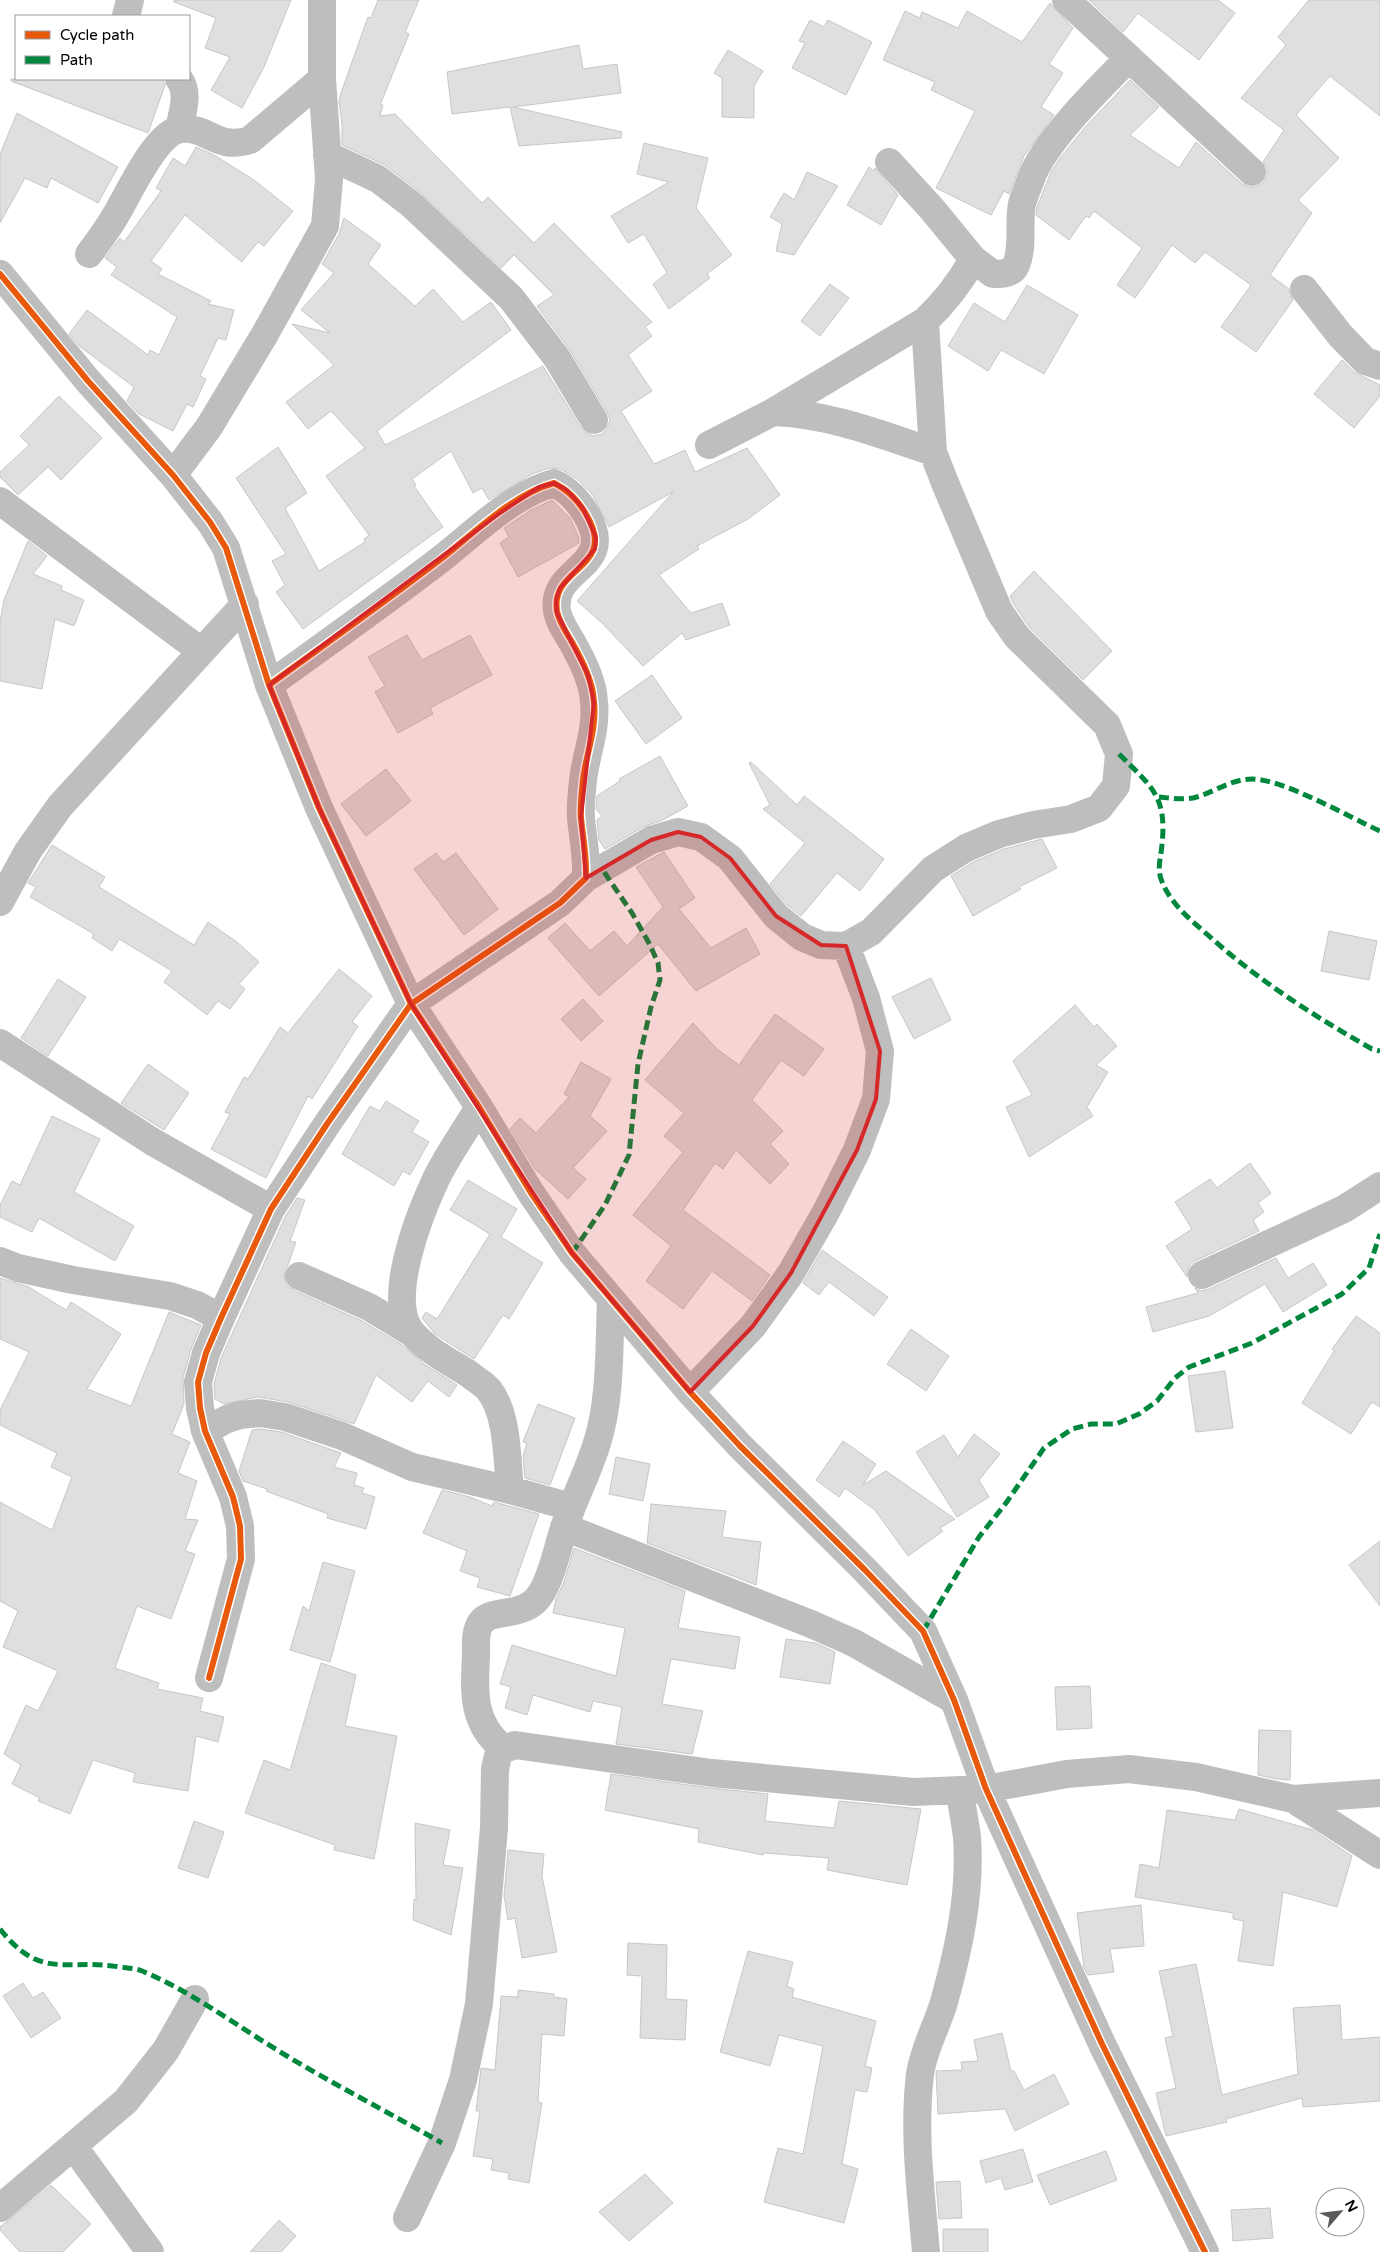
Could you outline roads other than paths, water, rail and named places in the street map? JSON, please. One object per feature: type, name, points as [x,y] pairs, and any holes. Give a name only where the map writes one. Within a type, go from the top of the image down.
[{"type":"street","points":[[126,15],[130,0]]},
{"type":"street","points":[[173,475],[209,427],[265,334],[325,226],[329,180],[322,79],[322,0]]},
{"type":"street","points":[[1066,0],[1252,172]]},
{"type":"street","points":[[889,162],[932,209],[973,259],[993,274],[1007,274],[1016,266],[1020,248],[1022,205],[1032,174],[1050,146],[1073,118],[1129,58]]},
{"type":"street","points":[[89,254],[118,212],[139,172],[166,136],[179,129],[194,129],[218,141],[238,144],[250,140],[322,79]]},
{"type":"street","points":[[179,129],[185,101],[184,88],[180,80]]},
{"type":"street","points":[[327,155],[378,179],[412,205],[511,298],[557,358],[594,420]]},
{"type":"street","points":[[710,445],[773,412],[925,321],[944,303],[960,282],[973,259]]},
{"type":"street","points":[[0,274],[88,381],[173,475],[210,522],[226,548],[270,685],[319,808],[411,1004],[479,1107],[531,1193],[572,1253],[690,1392],[740,1446],[865,1570],[922,1631],[954,1700],[973,1791],[1205,2252]]},
{"type":"street","points":[[1304,289],[1346,341],[1365,361],[1380,366]]},
{"type":"street","points":[[210,1678],[241,1558],[240,1534],[233,1497],[205,1431],[200,1408],[198,1382],[206,1353],[270,1209],[411,1004],[560,903],[586,878],[651,840],[678,832],[701,837],[730,858],[776,916],[802,936],[821,945],[846,946],[871,932],[933,869],[966,848],[999,834],[1033,825],[1071,819],[1099,808],[1116,786],[1120,754],[1107,725],[1017,637],[999,611],[932,452],[925,321]]},
{"type":"street","points":[[773,412],[799,413],[837,421],[932,452]]},
{"type":"street","points":[[270,685],[440,560],[500,513],[539,487],[554,483],[567,490],[592,523],[596,537],[595,549],[560,588],[556,600],[557,613],[588,675],[594,702],[592,735],[583,780],[581,817],[587,858],[586,878]]},
{"type":"street","points":[[0,501],[201,651]]},
{"type":"street","points":[[0,902],[28,851],[60,806],[245,604]]},
{"type":"street","points":[[690,1392],[753,1326],[791,1273],[826,1212],[857,1150],[876,1099],[880,1051],[866,998],[846,946]]},
{"type":"street","points":[[0,1043],[153,1142],[270,1209]]},
{"type":"street","points":[[412,1333],[403,1313],[401,1292],[404,1268],[419,1219],[436,1178],[479,1107]]},
{"type":"street","points":[[1202,1276],[1344,1209],[1380,1186]]},
{"type":"street","points":[[0,1261],[18,1268],[72,1280],[170,1296],[197,1306],[221,1318]]},
{"type":"street","points":[[299,1276],[369,1307],[412,1333],[437,1354],[488,1389],[496,1401],[502,1421],[510,1490]]},
{"type":"street","points":[[504,1748],[493,1740],[483,1726],[477,1706],[475,1667],[478,1626],[485,1618],[497,1613],[519,1611],[534,1604],[543,1591],[568,1517],[597,1443],[604,1412],[611,1300]]},
{"type":"street","points":[[205,1431],[227,1419],[260,1412],[285,1417],[342,1436],[412,1467],[510,1490],[854,1643],[954,1700]]},
{"type":"street","points":[[407,2218],[442,2143],[463,2080],[479,2004],[494,1828],[495,1769],[498,1756],[504,1748],[515,1745],[712,1773],[863,1789],[913,1792],[973,1791],[1067,1774],[1129,1769],[1196,1777],[1293,1799],[1380,1793]]},
{"type":"street","points":[[926,2252],[917,2120],[920,2072],[928,2041],[943,2006],[963,1924],[967,1878],[967,1837],[973,1791]]},
{"type":"street","points":[[1293,1799],[1380,1855]]},
{"type":"street","points":[[0,2208],[126,2101],[166,2050],[195,1999]]},
{"type":"street","points":[[74,2147],[150,2252]]}]
